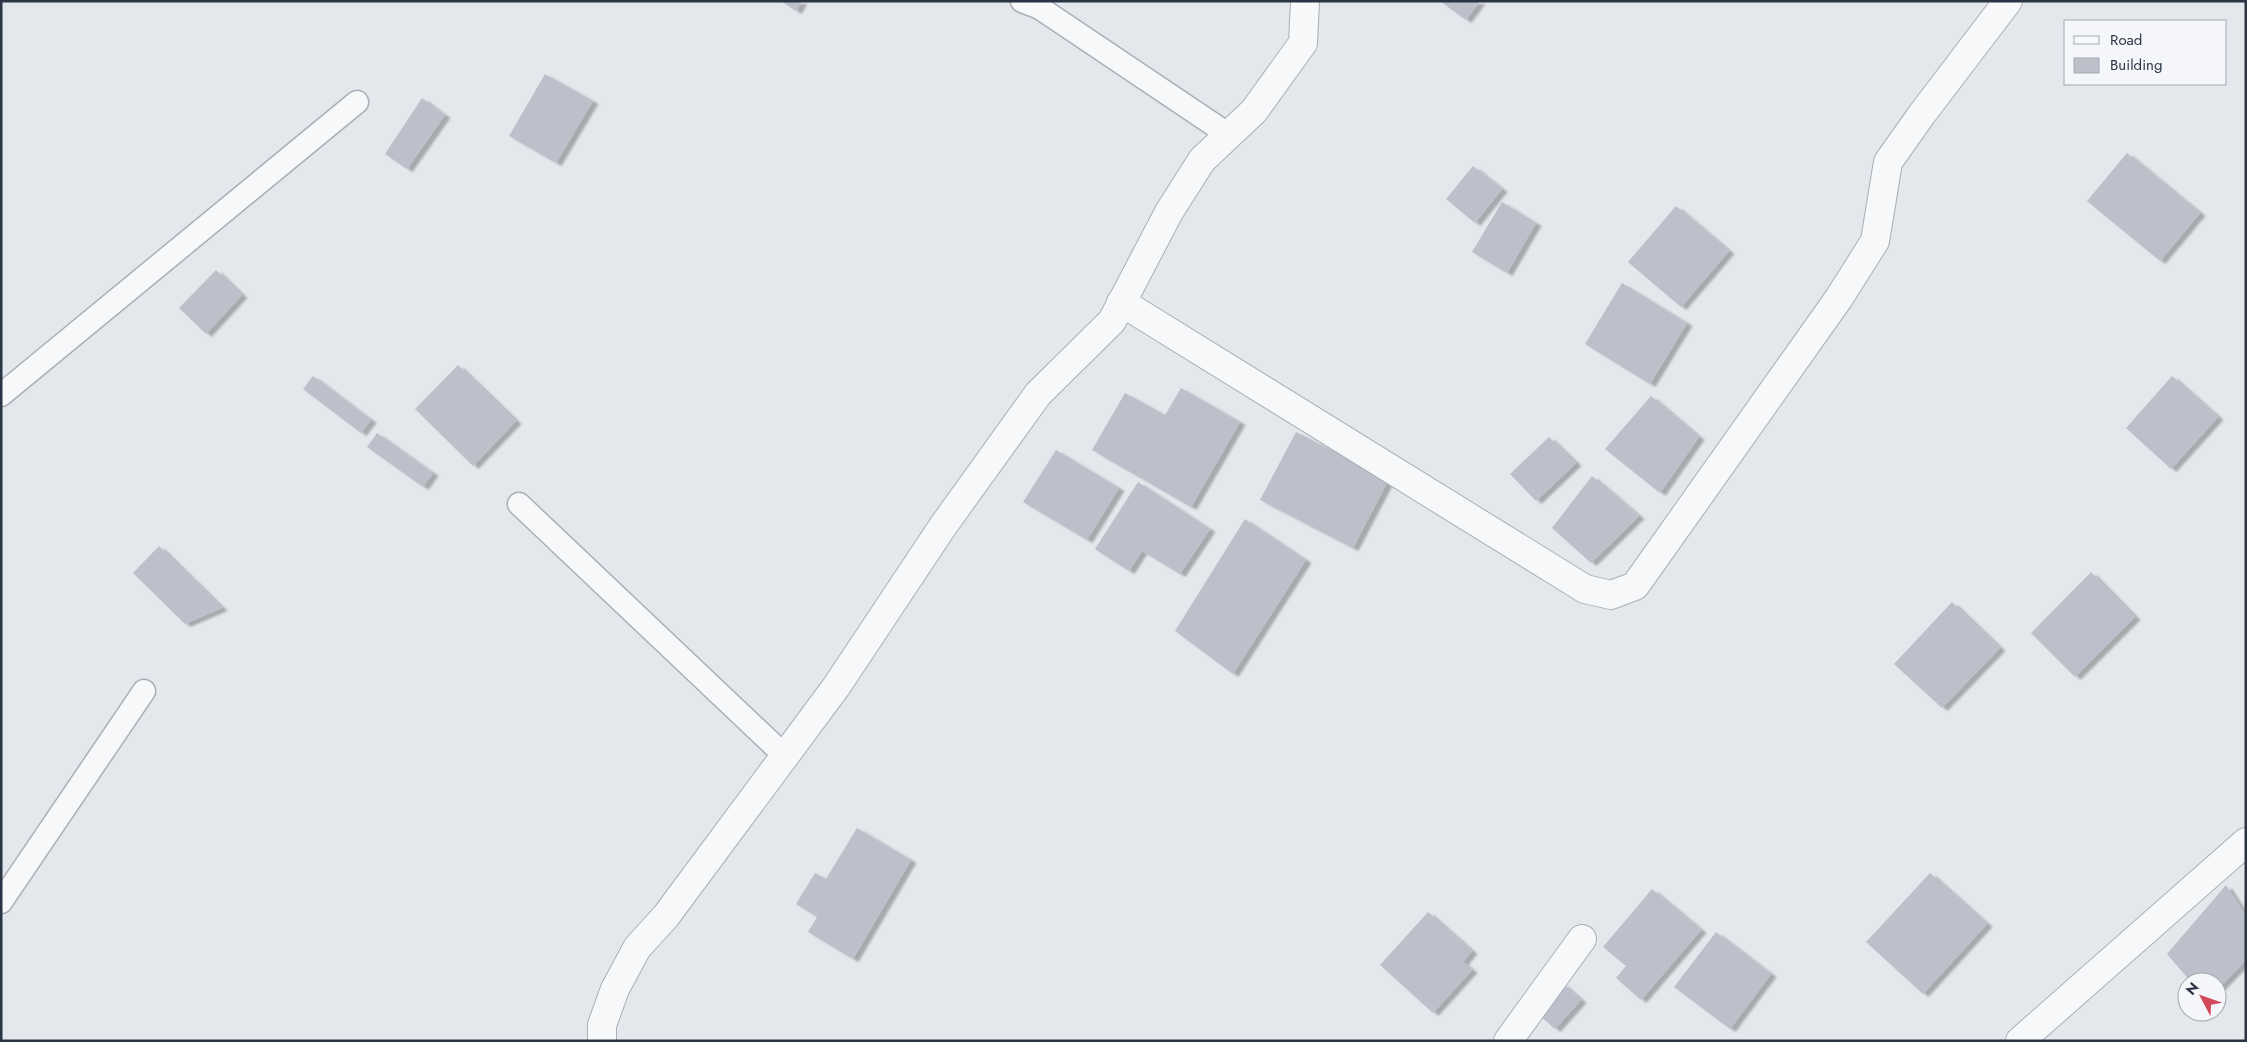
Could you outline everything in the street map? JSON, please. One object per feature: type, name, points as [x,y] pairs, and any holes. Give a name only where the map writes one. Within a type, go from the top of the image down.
[{"type":"street","points":[[602,1041],[602,1025],[616,989],[637,948],[666,916],[836,687],[943,526],[1038,394],[1112,321],[1173,204],[1202,160],[1254,111],[1302,43],[1305,1]]},
{"type":"street","points":[[1121,302],[1585,589],[1611,595],[1635,586],[1839,298],[1874,241],[1888,162],[2008,1]]},
{"type":"street","points":[[2020,1041],[2246,842]]},
{"type":"street","points":[[1508,1041],[1582,939]]},
{"type":"lane","points":[[1022,1],[1040,8],[1229,135]]},
{"type":"lane","points":[[1,395],[357,102]]},
{"type":"lane","points":[[519,504],[785,756]]},
{"type":"lane","points":[[1,902],[144,691]]},
{"type":"building","points":[[781,1],[802,1],[796,11]]},
{"type":"building","points":[[1440,1],[1480,1],[1466,20]]},
{"type":"building","points":[[545,74],[593,101],[556,163],[509,136]]},
{"type":"building","points":[[422,98],[445,115],[407,169],[385,154]]},
{"type":"building","points":[[2127,153],[2200,213],[2160,261],[2087,201]]},
{"type":"building","points":[[1473,166],[1502,189],[1475,223],[1446,199]]},
{"type":"building","points":[[1502,202],[1536,223],[1507,273],[1472,252]]},
{"type":"building","points":[[1676,206],[1729,251],[1681,307],[1628,262]]},
{"type":"building","points":[[216,270],[242,295],[206,334],[179,308]]},
{"type":"building","points":[[1622,283],[1687,323],[1650,384],[1585,344]]},
{"type":"building","points":[[458,365],[516,421],[473,466],[415,409]]},
{"type":"building","points":[[313,376],[371,420],[361,433],[303,389]]},
{"type":"building","points":[[2172,376],[2218,417],[2171,469],[2126,428]]},
{"type":"building","points":[[1181,388],[1240,422],[1191,507],[1092,450],[1125,393],[1165,415]]},
{"type":"building","points":[[1651,396],[1699,437],[1660,493],[1605,449]]},
{"type":"building","points":[[1296,432],[1389,479],[1353,548],[1260,500]]},
{"type":"building","points":[[377,433],[433,473],[423,487],[367,447]]},
{"type":"building","points":[[1549,437],[1576,463],[1536,501],[1510,474]]},
{"type":"building","points":[[1056,450],[1119,488],[1087,540],[1023,502]]},
{"type":"building","points":[[1592,476],[1639,516],[1591,563],[1552,528]]},
{"type":"building","points":[[1138,482],[1210,529],[1180,574],[1142,551],[1129,571],[1095,549]]},
{"type":"building","points":[[1245,519],[1306,560],[1233,674],[1175,631]]},
{"type":"building","points":[[159,546],[222,608],[185,624],[133,573]]},
{"type":"building","points":[[2091,572],[2135,617],[2075,677],[2031,633]]},
{"type":"building","points":[[1952,602],[2000,648],[1942,708],[1894,664]]},
{"type":"building","points":[[857,828],[911,860],[853,959],[808,932],[817,917],[796,904],[815,873],[826,879]]},
{"type":"building","points":[[1930,873],[1987,924],[1923,994],[1866,942]]},
{"type":"building","points":[[2226,885],[2246,916],[2246,960],[2227,980],[2227,972],[2182,972],[2167,954]]},
{"type":"building","points":[[1652,889],[1701,930],[1641,1000],[1616,978],[1626,966],[1603,947]]},
{"type":"building","points":[[1428,912],[1472,951],[1463,962],[1472,970],[1433,1013],[1380,965]]},
{"type":"building","points":[[1716,932],[1771,974],[1730,1029],[1674,987]]},
{"type":"building","points":[[1562,983],[1581,1000],[1555,1029],[1537,1013]]}]
